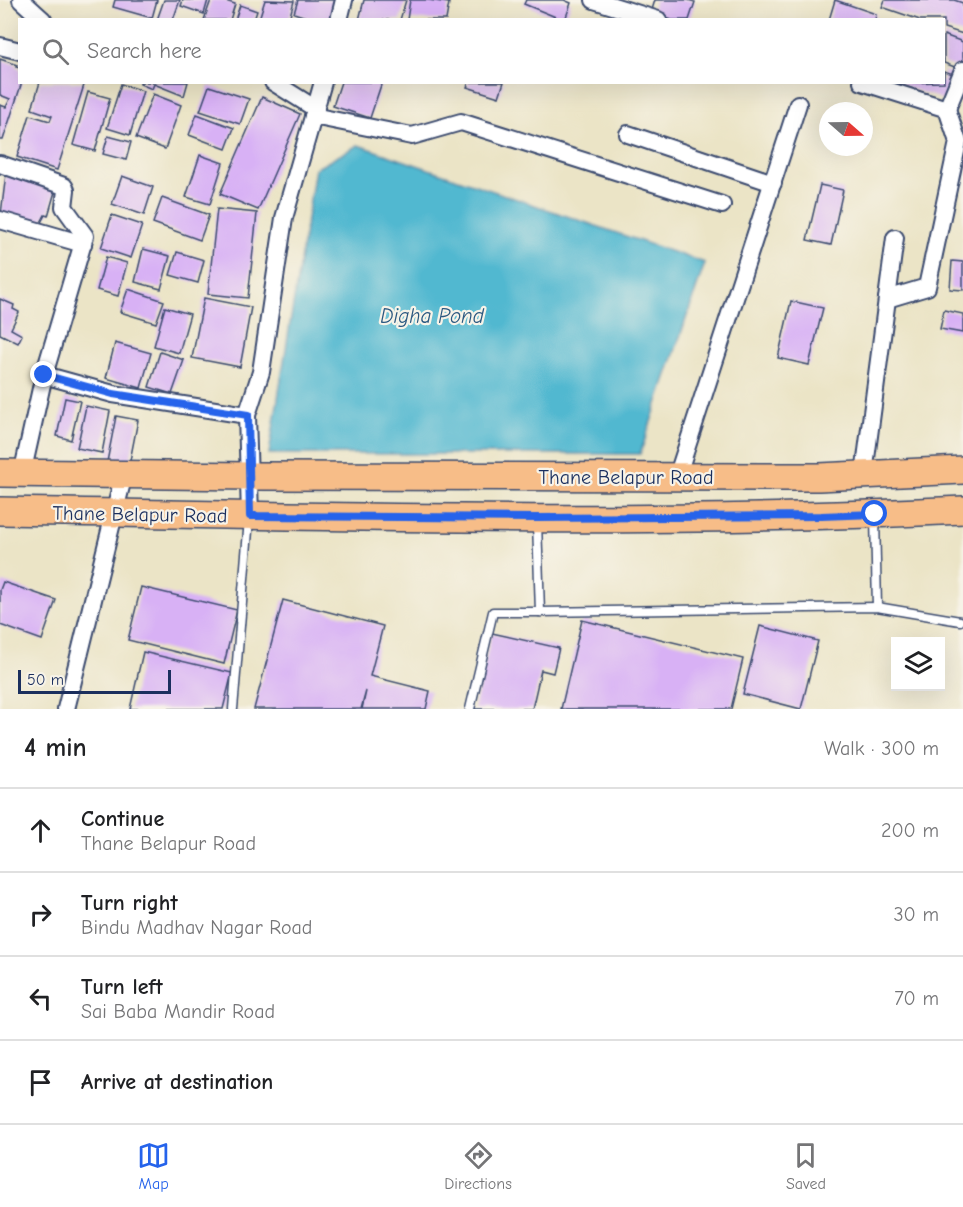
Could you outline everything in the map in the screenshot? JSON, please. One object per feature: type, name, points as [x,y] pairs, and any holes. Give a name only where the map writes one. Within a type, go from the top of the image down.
[{"type":"main road","name":"Thane Belapur Road","points":[[11,473],[249,476],[819,477],[963,470]]},
{"type":"main road","name":"Thane Belapur Road","points":[[0,511],[537,518],[821,516],[963,510]]},
{"type":"street","points":[[21,0],[41,18]]},
{"type":"street","points":[[340,18],[344,0]]},
{"type":"street","points":[[594,0],[652,18]]},
{"type":"street","points":[[0,46],[18,50]]},
{"type":"street","points":[[887,299],[927,287],[958,142],[947,109],[963,70]]},
{"type":"street","points":[[276,84],[314,113],[412,136],[461,122],[722,205]]},
{"type":"street","points":[[250,516],[248,415],[261,372],[284,218],[322,84]]},
{"type":"street","points":[[868,84],[947,109]]},
{"type":"street","points":[[677,477],[798,104]]},
{"type":"street","points":[[628,134],[773,183]]},
{"type":"street","points":[[0,164],[64,186],[66,190],[64,207],[85,236],[44,375],[11,473]]},
{"type":"street","points":[[0,220],[83,244]]},
{"type":"street","points":[[864,474],[895,238]]},
{"type":"street","points":[[44,375],[113,394],[248,415]]},
{"type":"street","points":[[66,709],[124,474]]},
{"type":"lane","points":[[875,514],[877,607]]},
{"type":"lane","points":[[233,709],[250,516]]},
{"type":"lane","points":[[537,518],[540,612]]},
{"type":"lane","points":[[470,709],[493,612],[877,607],[960,621]]},
{"type":"water","name":"Digha Pond","points":[[358,145],[705,263],[640,454],[269,454],[315,169]]},
{"type":"building","points":[[115,0],[157,0],[152,18],[113,7]]},
{"type":"building","points":[[164,0],[180,0],[174,18],[158,18]]},
{"type":"building","points":[[183,0],[208,0],[204,14],[181,6]]},
{"type":"building","points":[[211,0],[222,0],[235,4],[231,18],[205,18]]},
{"type":"building","points":[[265,0],[294,1],[290,18],[259,18]]},
{"type":"building","points":[[298,0],[337,1],[333,18],[309,18],[294,13]]},
{"type":"building","points":[[364,0],[406,0],[401,18],[360,18]]},
{"type":"building","points":[[410,0],[449,3],[446,18],[407,18]]},
{"type":"building","points":[[526,0],[564,0],[571,3],[566,18],[558,18],[524,4]]},
{"type":"building","points":[[655,0],[695,2],[690,18],[666,18],[651,13]]},
{"type":"building","points":[[835,0],[876,14],[875,18],[830,18]]},
{"type":"building","points":[[885,0],[954,0],[963,3],[963,34],[945,28],[945,18],[914,18],[882,7]]},
{"type":"building","points":[[240,5],[257,11],[255,18],[236,18]]},
{"type":"building","points":[[945,35],[963,42],[963,59],[960,69],[945,63]]},
{"type":"building","points":[[0,59],[17,65],[18,84],[21,84],[3,140],[0,140],[0,105],[6,107],[10,99],[0,95]]},
{"type":"building","points":[[945,71],[956,75],[947,101],[899,84],[945,84]]},
{"type":"building","points":[[39,84],[84,84],[57,170],[17,157],[30,115],[50,121],[52,116],[32,109]]},
{"type":"building","points":[[121,84],[143,91],[130,135],[107,128]]},
{"type":"building","points":[[140,84],[154,84],[152,89]]},
{"type":"building","points":[[154,84],[187,84],[184,96]]},
{"type":"building","points":[[340,84],[381,84],[370,118],[333,106]]},
{"type":"building","points":[[468,84],[503,84],[499,97],[467,87]]},
{"type":"building","points":[[209,86],[249,99],[240,124],[200,111]]},
{"type":"building","points":[[88,92],[110,98],[95,151],[73,145]]},
{"type":"building","points":[[153,94],[181,105],[165,149],[136,138]]},
{"type":"building","points":[[262,97],[300,114],[258,210],[220,194]]},
{"type":"building","points":[[197,114],[234,128],[226,149],[189,135]]},
{"type":"building","points":[[108,136],[131,142],[126,160],[103,154]]},
{"type":"building","points":[[200,155],[223,163],[210,204],[186,197]]},
{"type":"building","points":[[6,174],[56,188],[48,216],[45,215],[38,228],[1,214]]},
{"type":"building","points":[[122,176],[153,187],[144,215],[112,204]]},
{"type":"building","points":[[820,185],[843,190],[831,245],[807,240]]},
{"type":"building","points":[[162,198],[209,215],[200,240],[153,223]]},
{"type":"building","points":[[217,209],[257,213],[248,298],[208,294]]},
{"type":"building","points":[[112,215],[142,225],[131,258],[101,248]]},
{"type":"building","points":[[143,249],[170,256],[161,289],[135,282]]},
{"type":"building","points":[[177,252],[204,260],[198,283],[170,275]]},
{"type":"building","points":[[106,257],[127,263],[118,296],[97,290]]},
{"type":"building","points":[[952,261],[963,262],[963,290],[950,289]]},
{"type":"building","points":[[128,289],[164,301],[156,323],[120,312]]},
{"type":"building","points":[[204,298],[251,307],[240,367],[192,358]]},
{"type":"building","points":[[0,299],[14,305],[13,309],[19,312],[11,329],[22,335],[18,343],[0,334]]},
{"type":"building","points":[[791,301],[823,308],[809,365],[778,358]]},
{"type":"building","points":[[165,307],[190,314],[179,353],[154,346]]},
{"type":"building","points":[[944,310],[963,314],[963,333],[940,329]]},
{"type":"building","points":[[115,343],[151,353],[141,388],[106,378]]},
{"type":"building","points":[[160,352],[184,360],[172,394],[149,387]]},
{"type":"building","points":[[65,398],[80,401],[71,440],[57,436]]},
{"type":"building","points":[[86,406],[110,411],[102,453],[77,448]]},
{"type":"building","points":[[116,416],[138,420],[128,471],[106,467]]},
{"type":"building","points":[[3,582],[56,600],[42,640],[0,625],[0,590]]},
{"type":"building","points":[[141,587],[237,610],[224,664],[128,640]]},
{"type":"building","points":[[283,600],[383,626],[370,676],[430,691],[426,709],[362,709],[366,691],[361,709],[254,709]]},
{"type":"building","points":[[582,620],[743,659],[731,709],[561,709]]},
{"type":"building","points":[[760,626],[818,641],[801,709],[743,694]]},
{"type":"building","points":[[492,633],[559,648],[553,673],[541,670],[532,709],[474,709]]},
{"type":"building","points":[[143,652],[232,673],[223,709],[130,709]]},
{"type":"route","points":[[44,375],[113,394],[248,415],[250,516],[537,518],[875,514]]}]
